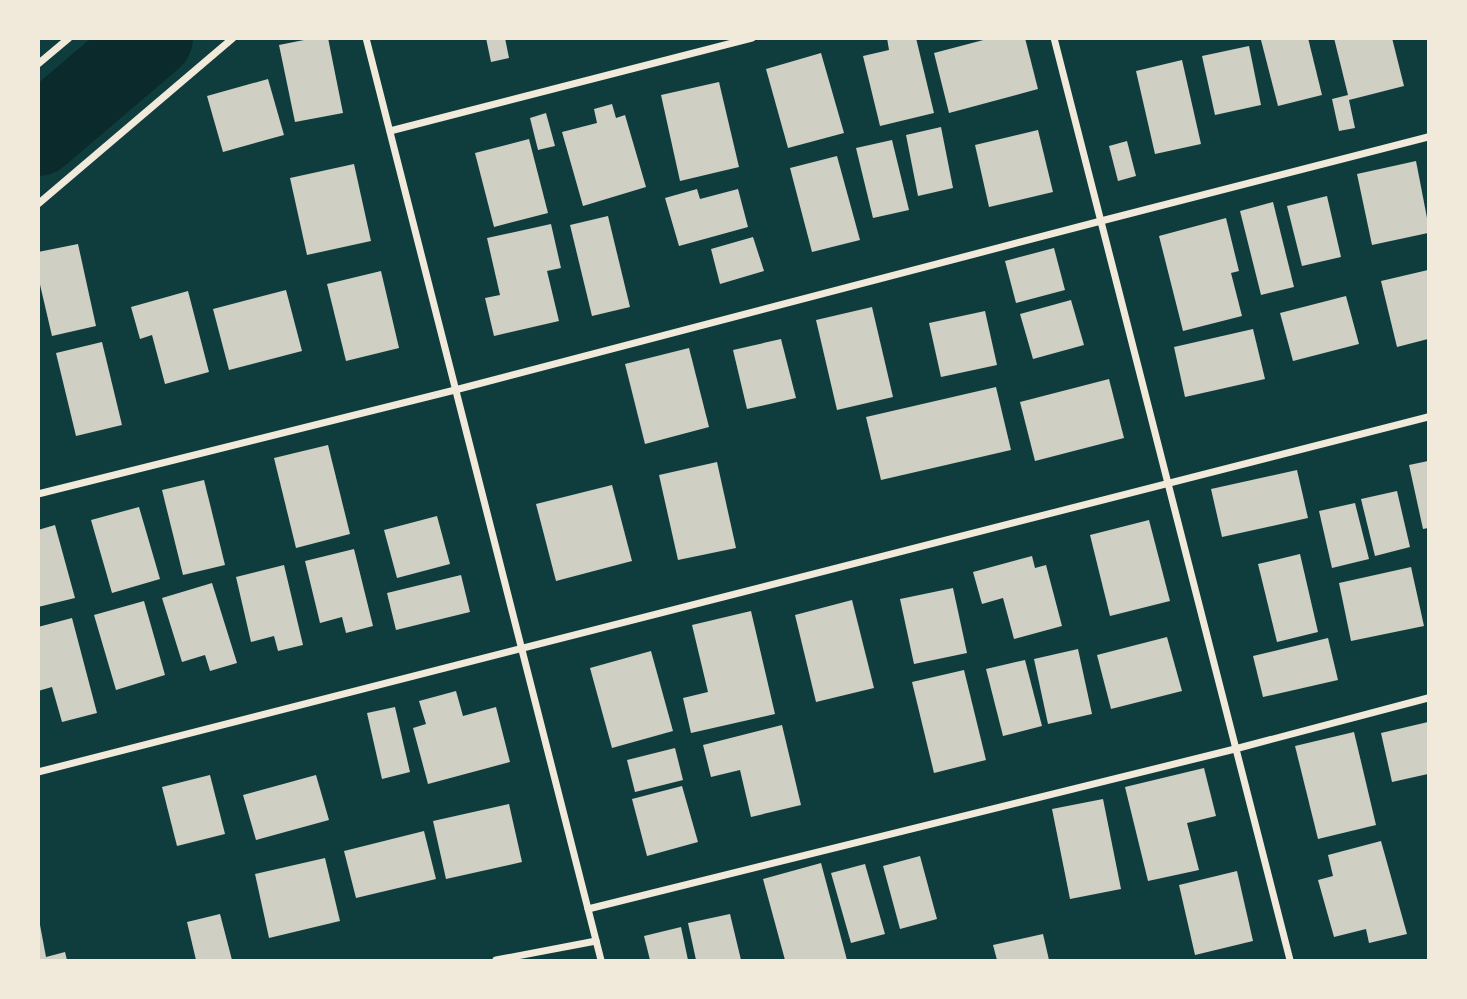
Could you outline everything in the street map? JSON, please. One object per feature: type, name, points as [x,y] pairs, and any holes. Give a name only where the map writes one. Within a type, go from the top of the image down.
[{"type":"street","points":[[39,63],[69,38]]},
{"type":"street","points":[[38,204],[233,38]]},
{"type":"street","points":[[366,38],[601,961]]},
{"type":"street","points":[[390,131],[752,38]]},
{"type":"street","points":[[1054,38],[1290,961]]},
{"type":"street","points":[[38,494],[455,390],[1429,137]]},
{"type":"street","points":[[38,772],[1429,417]]},
{"type":"street","points":[[588,909],[1235,749],[1429,698]]},
{"type":"street","points":[[496,961],[596,941]]},
{"type":"building","points":[[328,38],[343,113],[295,122],[279,45]]},
{"type":"building","points":[[486,38],[505,38],[509,58],[491,62]]},
{"type":"building","points":[[887,38],[916,38],[934,113],[880,126],[863,56],[889,50]]},
{"type":"building","points":[[991,38],[1025,38],[1038,89],[949,113],[934,53]]},
{"type":"building","points":[[1308,38],[1322,95],[1278,106],[1261,40]]},
{"type":"building","points":[[1334,38],[1392,38],[1404,86],[1349,100],[1355,128],[1339,131],[1332,99],[1348,95]]},
{"type":"building","points":[[1249,46],[1261,105],[1215,115],[1202,56]]},
{"type":"building","points":[[821,53],[844,133],[788,148],[766,69]]},
{"type":"building","points":[[1182,60],[1201,144],[1155,154],[1136,71]]},
{"type":"building","points":[[268,79],[284,135],[223,152],[207,96]]},
{"type":"building","points":[[719,82],[739,167],[680,181],[661,95]]},
{"type":"building","points":[[612,104],[616,118],[625,115],[646,187],[583,206],[562,132],[597,123],[594,109]]},
{"type":"building","points":[[546,113],[555,146],[538,150],[530,118]]},
{"type":"building","points":[[941,127],[953,188],[918,196],[906,135]]},
{"type":"building","points":[[1038,130],[1053,192],[989,207],[975,145]]},
{"type":"building","points":[[529,139],[548,213],[494,227],[475,153]]},
{"type":"building","points":[[892,140],[909,210],[873,218],[856,148]]},
{"type":"building","points":[[1127,141],[1136,176],[1118,181],[1109,146]]},
{"type":"building","points":[[837,156],[860,240],[812,252],[790,168]]},
{"type":"building","points":[[1416,161],[1428,233],[1372,245],[1357,174]]},
{"type":"building","points":[[354,164],[371,241],[307,255],[290,178]]},
{"type":"building","points":[[697,189],[700,199],[738,189],[748,227],[679,246],[665,198]]},
{"type":"building","points":[[1327,196],[1341,257],[1302,266],[1287,206]]},
{"type":"building","points":[[1273,202],[1294,287],[1261,295],[1240,211]]},
{"type":"building","points":[[608,216],[630,307],[592,316],[570,225]]},
{"type":"building","points":[[1226,218],[1239,271],[1231,273],[1242,316],[1183,331],[1159,236]]},
{"type":"building","points":[[551,224],[561,268],[547,271],[559,321],[494,336],[485,298],[500,295],[487,238]]},
{"type":"building","points":[[753,237],[764,271],[720,284],[711,249]]},
{"type":"building","points":[[78,244],[96,326],[52,336],[38,276],[38,252]]},
{"type":"building","points":[[1054,248],[1065,290],[1016,303],[1005,261]]},
{"type":"building","points":[[1428,270],[1428,339],[1397,347],[1381,281]]},
{"type":"building","points":[[381,271],[399,348],[346,361],[327,284]]},
{"type":"building","points":[[286,290],[302,351],[229,370],[213,309]]},
{"type":"building","points":[[188,291],[209,372],[165,384],[152,335],[140,339],[131,307]]},
{"type":"building","points":[[1346,296],[1359,344],[1293,361],[1280,313]]},
{"type":"building","points":[[1071,300],[1084,345],[1033,359],[1020,314]]},
{"type":"building","points":[[872,307],[893,397],[837,410],[816,320]]},
{"type":"building","points":[[985,311],[997,365],[941,377],[929,323]]},
{"type":"building","points":[[1253,329],[1265,379],[1185,397],[1174,347]]},
{"type":"building","points":[[781,339],[796,398],[747,409],[733,350]]},
{"type":"building","points":[[102,342],[122,425],[76,436],[56,353]]},
{"type":"building","points":[[689,348],[709,427],[645,444],[625,364]]},
{"type":"building","points":[[1109,379],[1124,438],[1035,461],[1020,402]]},
{"type":"building","points":[[996,387],[1011,450],[881,480],[866,417]]},
{"type":"building","points":[[328,445],[350,534],[296,548],[274,458]]},
{"type":"building","points":[[1428,461],[1428,528],[1423,529],[1409,465]]},
{"type":"building","points":[[717,462],[736,548],[678,560],[659,475]]},
{"type":"building","points":[[1297,470],[1308,518],[1222,537],[1211,489]]},
{"type":"building","points":[[204,480],[225,565],[183,575],[162,490]]},
{"type":"building","points":[[612,485],[632,561],[556,581],[536,504]]},
{"type":"building","points":[[1397,491],[1410,547],[1375,556],[1361,499]]},
{"type":"building","points":[[1355,503],[1369,559],[1332,568],[1319,511]]},
{"type":"building","points":[[139,507],[160,579],[112,593],[91,520]]},
{"type":"building","points":[[437,516],[450,564],[397,578],[384,530]]},
{"type":"building","points":[[1149,520],[1170,601],[1110,616],[1090,535]]},
{"type":"building","points":[[55,525],[75,598],[38,607],[38,530]]},
{"type":"building","points":[[354,549],[373,626],[346,633],[342,617],[320,623],[305,561]]},
{"type":"building","points":[[1300,554],[1318,632],[1277,642],[1258,564]]},
{"type":"building","points":[[1032,556],[1035,568],[1046,565],[1062,626],[1014,639],[1003,598],[982,604],[973,572]]},
{"type":"building","points":[[284,565],[303,645],[278,651],[274,636],[251,642],[236,577]]},
{"type":"building","points":[[1411,567],[1424,626],[1351,641],[1339,583]]},
{"type":"building","points":[[461,575],[470,612],[396,630],[387,593]]},
{"type":"building","points":[[212,583],[237,663],[210,671],[205,655],[182,662],[162,598]]},
{"type":"building","points":[[953,588],[967,653],[914,664],[900,599]]},
{"type":"building","points":[[852,600],[874,688],[816,702],[795,615]]},
{"type":"building","points":[[144,601],[165,675],[116,690],[94,615]]},
{"type":"building","points":[[751,611],[775,714],[691,733],[683,698],[708,692],[692,625]]},
{"type":"building","points":[[72,618],[97,713],[62,722],[52,687],[38,691],[38,627]]},
{"type":"building","points":[[1167,637],[1182,691],[1111,709],[1097,655]]},
{"type":"building","points":[[1328,638],[1338,680],[1263,697],[1253,656]]},
{"type":"building","points":[[1078,649],[1092,714],[1048,724],[1034,659]]},
{"type":"building","points":[[651,651],[673,731],[612,748],[590,668]]},
{"type":"building","points":[[1025,660],[1042,726],[1003,736],[986,669]]},
{"type":"building","points":[[964,670],[986,760],[934,773],[912,682]]},
{"type":"building","points":[[456,691],[463,716],[496,707],[510,762],[428,784],[413,728],[426,724],[419,701]]},
{"type":"building","points":[[395,707],[410,772],[382,779],[367,713]]},
{"type":"building","points":[[1428,722],[1428,774],[1392,782],[1381,733]]},
{"type":"building","points":[[782,725],[801,805],[751,817],[740,770],[711,777],[703,745]]},
{"type":"building","points":[[1354,732],[1376,825],[1318,839],[1295,746]]},
{"type":"building","points":[[675,748],[683,780],[635,792],[627,760]]},
{"type":"building","points":[[1204,768],[1216,816],[1187,823],[1199,870],[1148,881],[1125,787]]},
{"type":"building","points":[[210,775],[225,834],[177,846],[162,787]]},
{"type":"building","points":[[316,775],[329,820],[256,840],[243,795]]},
{"type":"building","points":[[682,786],[698,842],[647,856],[632,799]]},
{"type":"building","points":[[1103,799],[1121,889],[1070,899],[1052,809]]},
{"type":"building","points":[[509,804],[522,862],[446,879],[433,821]]},
{"type":"building","points":[[424,831],[436,879],[356,898],[344,851]]},
{"type":"building","points":[[1381,841],[1407,934],[1369,943],[1366,929],[1334,937],[1318,880],[1333,876],[1328,855]]},
{"type":"building","points":[[920,856],[937,919],[900,929],[883,866]]},
{"type":"building","points":[[325,858],[340,921],[269,938],[255,874]]},
{"type":"building","points":[[821,863],[847,960],[785,960],[763,879]]},
{"type":"building","points":[[865,864],[885,934],[851,943],[831,873]]},
{"type":"building","points":[[1237,871],[1253,941],[1195,955],[1179,885]]},
{"type":"building","points":[[220,914],[232,960],[196,960],[187,922]]},
{"type":"building","points":[[730,914],[741,960],[696,960],[688,923]]},
{"type":"building","points":[[40,925],[46,957],[65,952],[67,960],[38,960]]},
{"type":"building","points":[[681,927],[688,960],[650,960],[644,936]]},
{"type":"building","points":[[1043,934],[1049,960],[997,960],[993,945]]},
{"type":"waterway","points":[[38,136],[153,38]]}]
